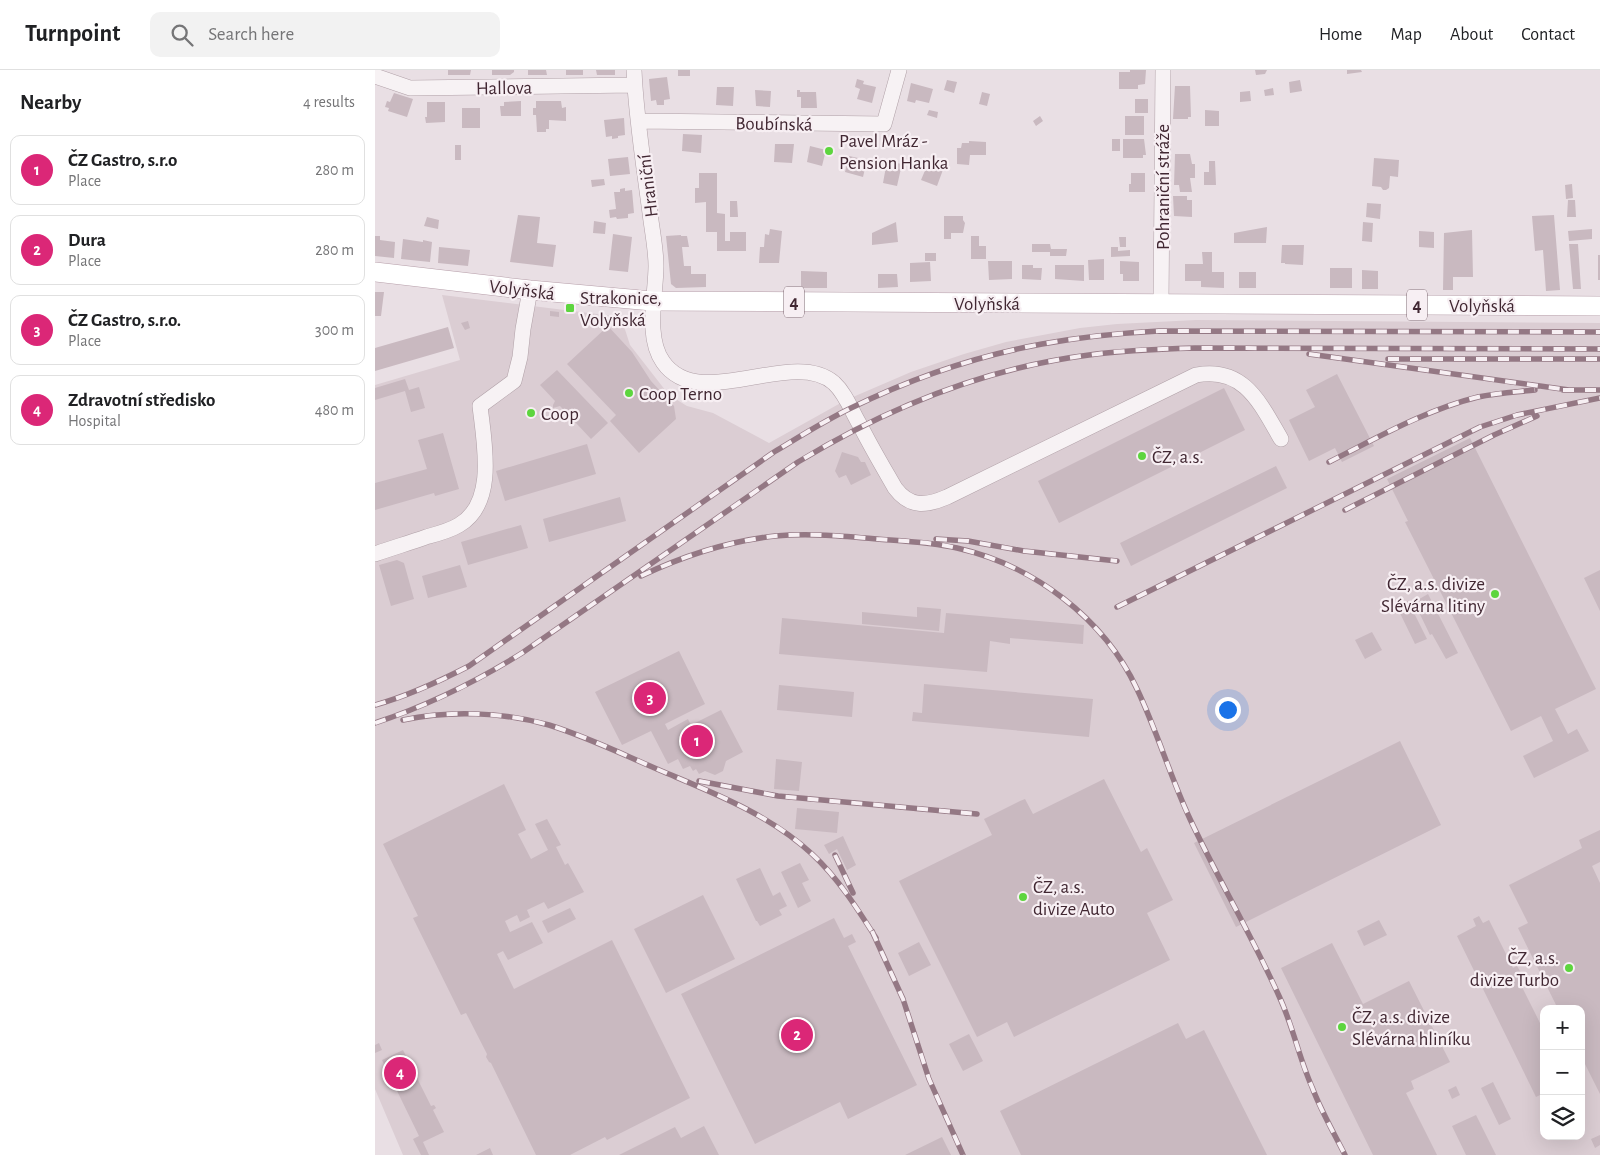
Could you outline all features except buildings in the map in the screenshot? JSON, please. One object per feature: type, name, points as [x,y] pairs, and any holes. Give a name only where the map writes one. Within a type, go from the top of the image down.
[{"type":"main road","name":"Volyňská","points":[[375,272],[530,290],[652,301],[1600,306]]},
{"type":"street","name":"Hraniční","points":[[633,70],[656,265],[652,301],[654,339],[662,362],[679,377],[692,382],[708,383],[801,372],[818,374],[834,383],[841,392],[895,488],[900,494],[917,504],[928,504],[947,498],[1196,375],[1209,372],[1230,376],[1249,389],[1281,439]]},
{"type":"street","name":"Boubínská","points":[[639,121],[884,124],[899,70]]},
{"type":"street","name":"Pohraniční stráže","points":[[1161,304],[1163,70]]},
{"type":"street","name":"Hallova","points":[[375,76],[410,88],[634,85]]},
{"type":"street","points":[[375,554],[459,525],[467,519],[475,508],[482,494],[485,469],[480,406],[513,381],[520,358],[530,290]]},
{"type":"shaded area","name":"ČZ, a.s.","points":[[442,295],[621,317],[630,345],[669,395],[687,406],[713,413],[769,443],[846,400],[911,372],[1006,342],[1080,328],[1196,320],[1600,323],[1600,1155],[403,1155],[375,1089],[375,385],[460,360]]},
{"type":"railway","points":[[375,705],[423,688],[469,666],[774,452],[821,424],[896,387],[968,362],[1017,349],[1057,342],[1159,331],[1600,332]]},
{"type":"railway","points":[[375,723],[414,709],[451,692],[522,653],[798,462],[832,442],[902,408],[975,380],[1050,361],[1102,353],[1155,349],[1600,349]]},
{"type":"railway","points":[[1309,354],[1569,390]]},
{"type":"railway","points":[[1388,359],[1600,359]]},
{"type":"railway","points":[[1329,462],[1402,425],[1439,409],[1478,397],[1535,390]]},
{"type":"railway","points":[[1563,390],[1600,390]]},
{"type":"railway","points":[[1117,607],[1480,427],[1517,415],[1600,398]]},
{"type":"railway","points":[[1345,510],[1494,435],[1537,416]]},
{"type":"railway","points":[[641,576],[690,556],[758,538],[826,535],[917,542],[957,548],[1013,567],[1039,581],[1063,598],[1106,639],[1123,663],[1137,689],[1190,819],[1279,996],[1303,1065],[1323,1113],[1345,1155]]},
{"type":"railway","points":[[936,539],[968,541],[1024,551],[1117,561]]},
{"type":"railway","points":[[403,720],[439,715],[476,714],[513,717],[549,725],[593,741],[723,797],[778,828],[812,854],[839,883],[876,938]]},
{"type":"railway","points":[[699,781],[778,796],[977,814]]},
{"type":"railway","points":[[835,855],[853,893]]},
{"type":"railway","points":[[872,931],[903,999],[929,1079],[963,1155]]},
{"type":"place","name":"Pavel Mráz - Pension Hanka","points":[[829,151]]},
{"type":"place","name":"Strakonice, Volyňská","points":[[570,308]]},
{"type":"place","name":"Coop Terno","points":[[629,393]]},
{"type":"place","name":"Coop","points":[[531,413]]},
{"type":"place","name":"ČZ, a.s.","points":[[1142,456]]},
{"type":"place","name":"ČZ, a.s. divize Slévárna litiny","points":[[1495,594]]},
{"type":"place","name":"ČZ Gastro, s.r.o.","points":[[650,698]]},
{"type":"place","name":"ČZ Gastro, s.r.o","points":[[697,741]]},
{"type":"place","name":"ČZ, a.s. divize Auto","points":[[1023,897]]},
{"type":"place","name":"ČZ, a.s. divize Turbo","points":[[1569,968]]},
{"type":"place","name":"ČZ, a.s. divize Slévárna hliníku","points":[[1342,1027]]},
{"type":"place","name":"Dura","points":[[797,1035]]},
{"type":"place","name":"Zdravotní středisko","points":[[400,1073]]}]
